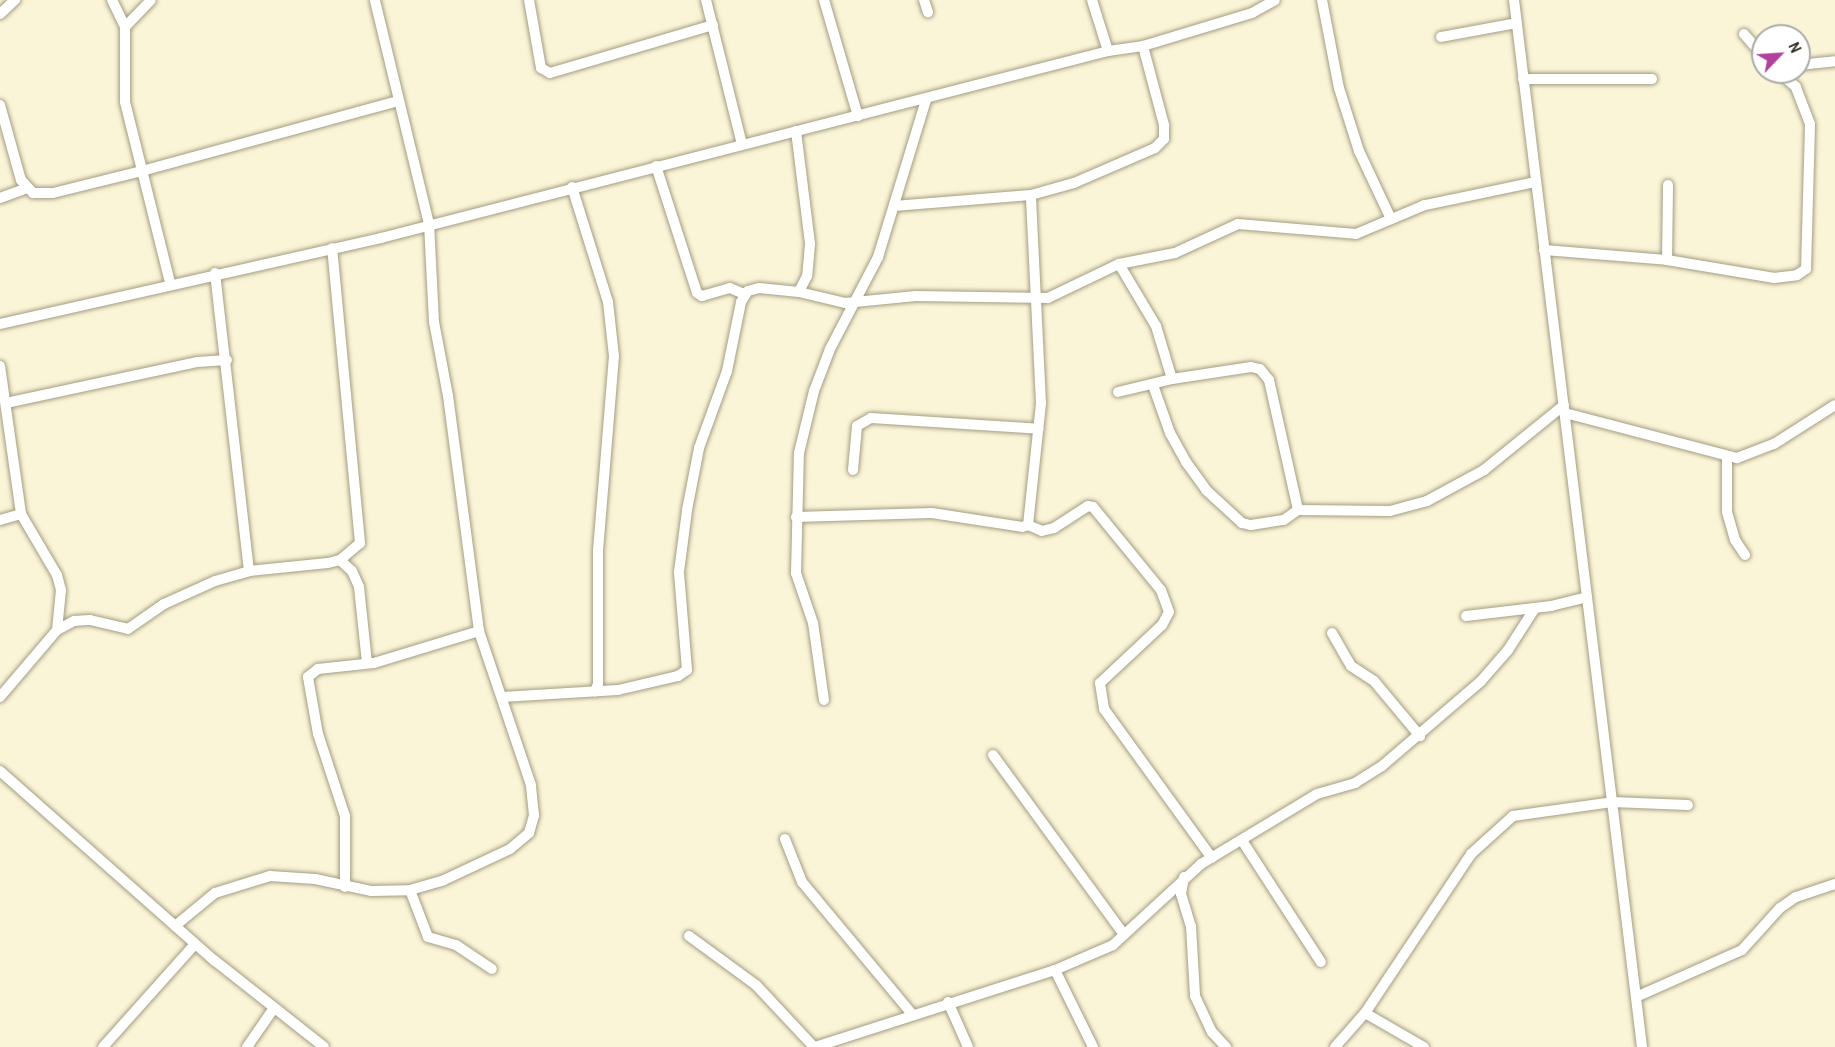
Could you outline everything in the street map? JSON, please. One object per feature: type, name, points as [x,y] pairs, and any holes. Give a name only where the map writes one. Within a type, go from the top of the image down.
[{"type":"street","points":[[0,14],[15,0]]},
{"type":"street","points":[[112,0],[125,27],[123,85],[170,283]]},
{"type":"street","points":[[125,27],[151,0]]},
{"type":"street","points":[[175,926],[192,909],[238,883],[270,876],[296,877],[345,887],[410,890],[488,862],[529,832],[534,815],[531,785],[478,631],[448,396],[434,322],[429,224],[398,101],[376,0]]},
{"type":"street","points":[[529,0],[541,68],[550,73],[712,25]]},
{"type":"street","points":[[706,0],[742,144]]},
{"type":"street","points":[[824,0],[858,116]]},
{"type":"street","points":[[924,0],[927,12]]},
{"type":"street","points":[[1092,0],[1108,51]]},
{"type":"street","points":[[0,324],[170,283],[332,248],[926,100],[1108,51],[1143,46],[1252,13],[1275,0]]},
{"type":"street","points":[[1322,0],[1339,88],[1359,151],[1391,219]]},
{"type":"street","points":[[1514,0],[1642,1047]]},
{"type":"street","points":[[1441,37],[1517,23]]},
{"type":"street","points":[[1744,34],[1751,42]]},
{"type":"street","points":[[894,206],[1031,195],[1074,183],[1155,148],[1164,139],[1164,125],[1143,46]]},
{"type":"street","points":[[1811,64],[1835,61]]},
{"type":"street","points":[[1523,79],[1652,79]]},
{"type":"street","points":[[1544,250],[1667,260],[1774,278],[1797,275],[1806,269],[1810,124],[1794,84]]},
{"type":"street","points":[[824,700],[813,623],[796,573],[799,453],[808,411],[830,349],[878,257],[926,100]]},
{"type":"street","points":[[0,198],[25,189],[33,193],[52,193],[142,171],[398,101]]},
{"type":"street","points":[[0,105],[25,189]]},
{"type":"street","points":[[796,131],[810,244],[807,276],[799,292]]},
{"type":"street","points":[[656,166],[697,293],[702,296],[730,288],[744,294],[759,288],[799,292],[855,302],[915,296],[1034,300],[1063,293],[1119,264],[1175,253],[1238,224],[1356,234],[1425,205],[1535,182]]},
{"type":"street","points":[[1667,260],[1668,185]]},
{"type":"street","points":[[572,188],[608,302],[614,356],[598,551],[598,684],[595,691]]},
{"type":"street","points":[[1028,525],[1039,429],[1031,195]]},
{"type":"street","points":[[0,698],[57,630],[74,621],[128,629],[188,592],[249,571],[340,560],[355,550],[362,535],[332,248]]},
{"type":"street","points":[[1119,264],[1156,326],[1172,379]]},
{"type":"street","points":[[215,273],[227,360],[249,571]]},
{"type":"street","points":[[502,698],[618,690],[678,676],[687,670],[679,572],[687,510],[699,448],[727,371],[744,294]]},
{"type":"street","points":[[6,403],[197,362],[227,360]]},
{"type":"street","points":[[0,366],[21,514],[57,575],[60,606],[57,630]]},
{"type":"street","points":[[1118,392],[1172,379],[1251,367],[1260,369],[1269,380],[1298,510]]},
{"type":"street","points":[[1153,385],[1170,433],[1186,462],[1224,508],[1251,525],[1284,520],[1298,510],[1390,511],[1427,501],[1484,470],[1564,409]]},
{"type":"street","points":[[1564,409],[1727,458],[1746,456],[1774,444],[1835,405]]},
{"type":"street","points":[[854,470],[857,426],[871,418],[1039,429]]},
{"type":"street","points":[[1727,458],[1727,512],[1735,540],[1745,555]]},
{"type":"street","points":[[796,516],[932,513],[1022,527],[1028,525],[1048,530],[1080,509],[1093,507],[1168,603],[1169,612],[1162,626],[1108,672],[1100,683],[1098,693],[1104,709],[1137,758],[1212,858]]},
{"type":"street","points":[[0,520],[21,514]]},
{"type":"street","points":[[340,560],[357,579],[367,663]]},
{"type":"street","points":[[1466,616],[1535,608],[1587,597]]},
{"type":"street","points":[[60,606],[74,621]]},
{"type":"street","points":[[689,936],[756,985],[815,1047],[829,1045],[948,1002],[1055,970],[1101,952],[1184,877],[1212,858],[1243,842],[1317,795],[1355,783],[1420,736],[1481,681],[1508,650],[1535,608]]},
{"type":"street","points":[[345,887],[345,816],[318,734],[307,684],[310,674],[318,669],[367,663],[478,631]]},
{"type":"street","points":[[1332,633],[1351,666],[1374,681],[1420,736]]},
{"type":"street","points":[[993,755],[1123,933]]},
{"type":"street","points":[[0,771],[195,944],[324,1047]]},
{"type":"street","points":[[1335,1047],[1365,1013],[1471,854],[1494,830],[1513,816],[1533,811],[1565,810],[1612,802],[1688,805]]},
{"type":"street","points":[[785,839],[802,882],[912,1014]]},
{"type":"street","points":[[1243,842],[1321,962]]},
{"type":"street","points":[[1184,877],[1181,894],[1191,926],[1195,996],[1212,1032],[1226,1047]]},
{"type":"street","points":[[1636,997],[1742,950],[1780,908],[1797,897],[1835,884]]},
{"type":"street","points":[[410,890],[428,937],[456,945],[492,969]]},
{"type":"street","points":[[103,1047],[195,944]]},
{"type":"street","points":[[1055,970],[1093,1047]]},
{"type":"street","points":[[948,1002],[968,1047]]},
{"type":"street","points":[[247,1047],[274,1008]]},
{"type":"street","points":[[1365,1013],[1424,1047]]}]
